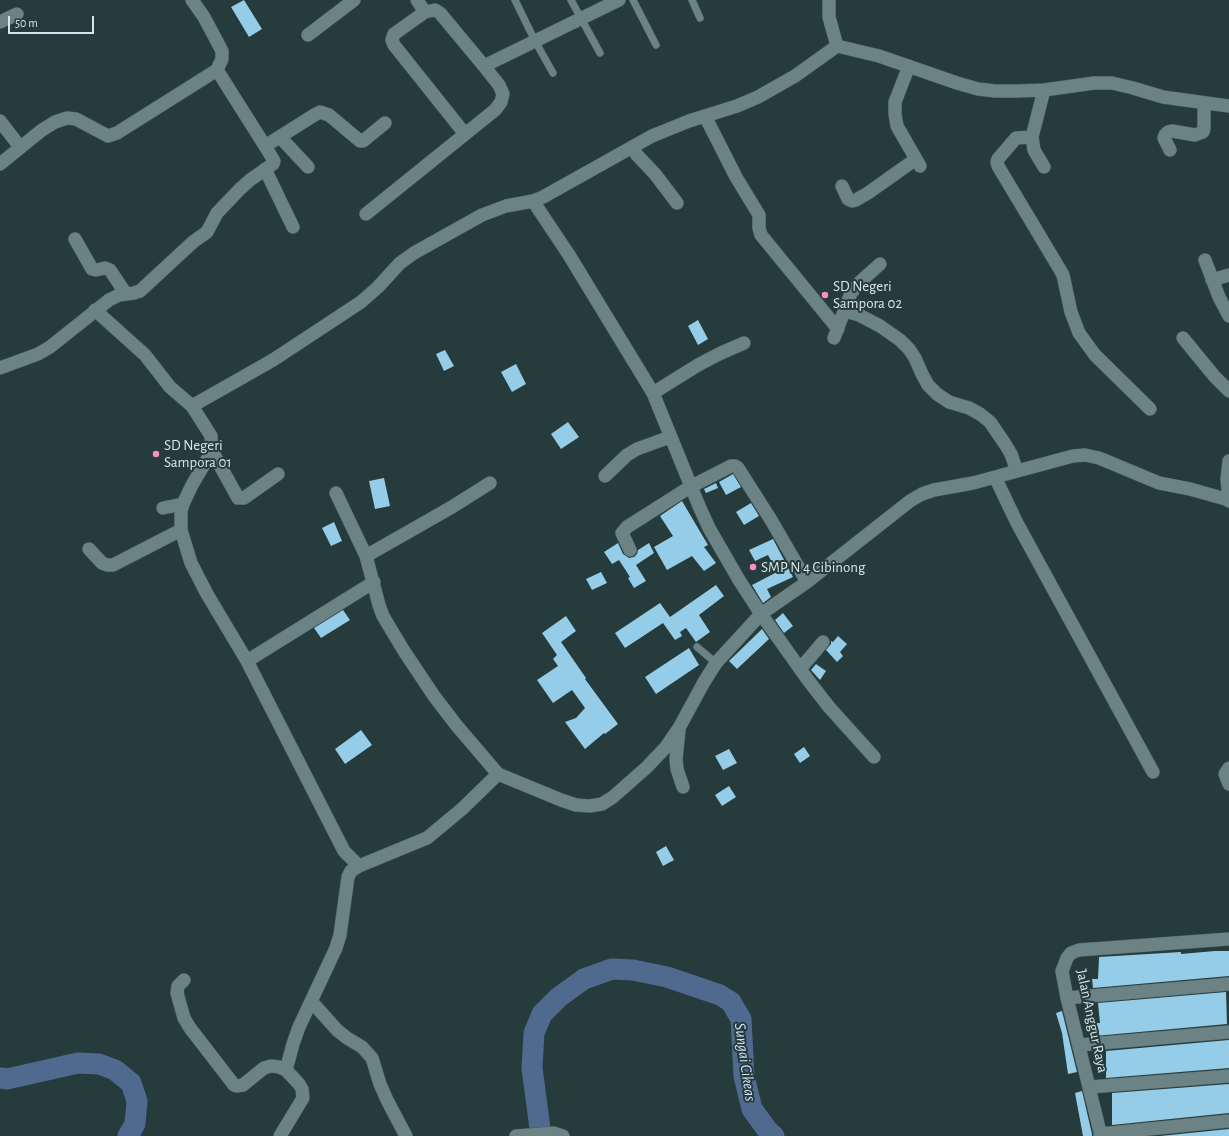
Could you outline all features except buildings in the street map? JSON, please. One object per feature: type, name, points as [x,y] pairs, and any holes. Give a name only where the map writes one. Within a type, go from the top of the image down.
[{"type":"street","points":[[0,164],[42,130],[67,118],[76,119],[108,136],[117,133],[217,70],[222,59],[222,51],[204,17],[192,0]]},
{"type":"street","points":[[308,35],[354,0]]},
{"type":"street","points":[[417,0],[425,12]]},
{"type":"street","points":[[484,66],[619,0]]},
{"type":"street","points":[[829,0],[830,17],[838,46]]},
{"type":"street","points":[[366,214],[495,110],[500,102],[502,94],[499,85],[440,13],[435,10],[425,12],[394,34],[392,40],[394,45],[465,134]]},
{"type":"street","points":[[0,22],[17,14]]},
{"type":"street","points":[[192,406],[273,360],[361,302],[410,255],[482,215],[506,206],[533,201],[632,147],[671,128],[758,97],[795,76],[838,46],[879,56],[978,89],[1002,91],[1044,90],[1094,83],[1112,83],[1163,97],[1229,106]]},
{"type":"street","points":[[842,186],[848,199],[852,201],[856,200],[918,163],[897,126],[895,114],[895,102],[909,66]]},
{"type":"street","points":[[0,368],[38,354],[50,347],[95,310],[114,297],[140,291],[193,242],[207,232],[217,213],[250,180],[274,162],[217,70]]},
{"type":"street","points":[[1044,90],[1032,137],[1034,150],[1044,167]]},
{"type":"street","points":[[1170,150],[1164,138],[1165,134],[1168,132],[1172,131],[1195,135],[1203,132],[1204,103]]},
{"type":"street","points":[[265,146],[320,112],[329,115],[363,141],[385,123]]},
{"type":"street","points":[[705,116],[736,177],[759,215],[761,235],[836,334],[848,300],[855,287],[880,264]]},
{"type":"street","points":[[0,121],[20,147]]},
{"type":"street","points":[[280,137],[308,167]]},
{"type":"street","points":[[1032,137],[1016,138],[998,159],[998,166],[1063,275],[1071,312],[1079,333],[1095,355],[1150,409]]},
{"type":"street","points":[[632,147],[677,203]]},
{"type":"street","points":[[265,169],[293,227]]},
{"type":"street","points":[[533,201],[569,255],[653,393],[690,487],[709,528],[722,551],[761,614],[800,669],[830,707],[874,757]]},
{"type":"street","points":[[74,239],[92,269],[96,270],[105,268],[110,270],[126,294]]},
{"type":"street","points":[[1205,260],[1212,280],[1229,316]]},
{"type":"street","points":[[1212,280],[1229,275]]},
{"type":"street","points":[[95,310],[142,351],[170,387],[192,406],[211,436],[212,451],[238,498],[244,498],[278,474]]},
{"type":"street","points":[[845,311],[859,315],[880,326],[900,340],[909,349],[928,385],[937,394],[949,402],[969,408],[990,422],[1011,454],[1017,471]]},
{"type":"street","points":[[1183,338],[1215,377],[1229,391]]},
{"type":"street","points":[[653,393],[698,365],[719,354],[744,344]]},
{"type":"street","points":[[604,476],[627,455],[637,449],[670,437]]},
{"type":"street","points":[[212,451],[183,504],[181,511],[181,530],[191,563],[223,623],[247,661],[344,851],[359,866]]},
{"type":"street","points":[[336,493],[366,556],[379,605],[384,616],[404,651],[434,696],[498,774],[561,800],[576,805],[590,806],[602,804],[613,798],[647,767],[666,747],[679,728],[716,663],[761,614],[807,582],[910,501],[922,494],[934,490],[972,483],[1073,456],[1085,455],[1099,458],[1159,483],[1198,491],[1229,500],[1227,478],[1229,461]]},
{"type":"street","points":[[630,550],[623,536],[624,530],[690,487],[731,466],[735,466],[738,468],[771,520],[807,582]]},
{"type":"street","points":[[995,477],[1017,523],[1154,772]]},
{"type":"street","points":[[366,556],[452,507],[490,483]]},
{"type":"street","points":[[163,508],[183,504]]},
{"type":"street","points":[[89,549],[102,563],[106,565],[113,565],[181,530]]},
{"type":"street","points":[[247,661],[374,582]]},
{"type":"street","points":[[800,669],[823,642]]},
{"type":"street","points":[[679,728],[676,759],[677,769],[683,787]]},
{"type":"street","points":[[1229,768],[1226,774],[1229,784]]},
{"type":"street","points":[[286,1070],[293,1044],[336,948],[340,935],[348,877],[351,871],[359,866],[427,838],[462,809],[498,774]]},
{"type":"street","name":"Jalan Anggur Raya","points":[[1100,1135],[1090,1087],[1067,998],[1062,971],[1067,958],[1072,953],[1079,950],[1229,939]]},
{"type":"street","points":[[184,980],[178,986],[177,992],[184,1018],[234,1085],[243,1085],[264,1068],[271,1066],[286,1070],[299,1084],[302,1089],[303,1098],[280,1136]]},
{"type":"street","points":[[1067,998],[1229,984]]},
{"type":"street","points":[[311,1001],[337,1030],[362,1047],[372,1058],[380,1084],[406,1136]]},
{"type":"street","points":[[1079,1045],[1229,1032]]},
{"type":"street","points":[[1090,1087],[1229,1076]]},
{"type":"street","points":[[1100,1135],[1229,1121]]},
{"type":"street","points":[[516,1136],[558,1135]]},
{"type":"lane","points":[[515,0],[553,73]]},
{"type":"lane","points":[[571,0],[600,53]]},
{"type":"lane","points":[[633,0],[656,45]]},
{"type":"lane","points":[[692,0],[700,18]]},
{"type":"lane","points":[[696,647],[716,663]]},
{"type":"waterway","name":"Sungai Cikeas","points":[[541,1136],[532,1068],[534,1033],[542,1014],[559,997],[584,979],[612,969],[633,970],[667,977],[720,995],[731,1002],[741,1019],[744,1076],[752,1109],[768,1131],[774,1136]]},
{"type":"waterway","name":"Sungai Cikeas","points":[[0,1078],[7,1079],[78,1063],[99,1064],[115,1070],[131,1083],[137,1101],[135,1124],[128,1136]]},
{"type":"place","name":"SD Negeri Sampora 02","points":[[825,295]]},
{"type":"place","name":"SD Negeri Sampora 01","points":[[156,454]]},
{"type":"place","name":"SMP N 4 Cibinong","points":[[753,567]]}]
